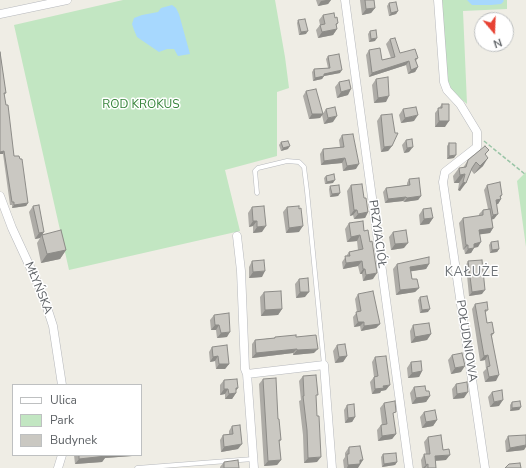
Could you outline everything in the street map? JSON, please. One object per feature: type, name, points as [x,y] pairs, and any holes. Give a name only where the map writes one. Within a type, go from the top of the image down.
[{"type":"street","points":[[0,14],[67,0]]},
{"type":"street","name":"PRZYJACIÓŁ","points":[[345,0],[409,468]]},
{"type":"street","points":[[438,0],[444,82],[447,90],[460,104],[469,118],[477,132],[477,135]]},
{"type":"street","name":"POŁUDNIOWA","points":[[477,135],[477,147],[445,172],[443,182],[485,468]]},
{"type":"street","name":"MŁYŃSKA","points":[[0,196],[12,228],[43,295],[53,326],[62,384]]},
{"type":"street","points":[[237,236],[241,271],[245,369],[247,374],[254,468]]},
{"type":"street","points":[[247,374],[324,365],[332,468]]},
{"type":"street","points":[[58,468],[62,456]]},
{"type":"lane","points":[[257,193],[255,171],[258,168],[287,161],[299,162],[304,167],[324,365]]},
{"type":"lane","points":[[137,468],[253,458]]},
{"type":"path","points":[[477,135],[526,175]]},
{"type":"green space","name":"ROD KROKUS","points":[[123,0],[275,0],[289,88],[277,92],[277,156],[225,170],[240,231],[69,270],[14,25]]},
{"type":"green space","points":[[442,0],[507,0],[507,9],[463,11],[467,104],[452,91],[447,79]]},
{"type":"green space","points":[[526,172],[526,247],[517,181]]},
{"type":"water","points":[[467,0],[504,1],[501,4],[472,5]]},
{"type":"water","points":[[172,5],[176,8],[179,14],[190,54],[178,56],[174,49],[167,49],[159,52],[137,37],[134,30],[132,24],[134,18],[158,12],[161,8]]},
{"type":"building","points":[[365,0],[374,0],[375,8],[366,9]]},
{"type":"building","points":[[396,2],[398,11],[391,13],[389,3]]},
{"type":"building","points":[[334,13],[335,18],[337,17],[337,29],[322,32],[320,25],[325,24],[323,15]]},
{"type":"building","points":[[305,19],[308,31],[301,32],[298,20]]},
{"type":"building","points":[[376,30],[377,38],[371,39],[370,31]]},
{"type":"building","points":[[395,38],[400,53],[415,49],[418,58],[415,59],[418,67],[411,70],[409,61],[372,73],[369,50],[380,48],[382,60],[395,57],[390,39]]},
{"type":"building","points":[[0,52],[6,93],[4,93],[6,105],[8,105],[14,156],[19,156],[20,159],[22,159],[28,203],[14,205],[14,202],[12,202],[4,151],[0,152]]},
{"type":"building","points":[[339,54],[342,70],[324,74],[324,76],[315,78],[314,69],[330,68],[328,56]]},
{"type":"building","points":[[388,77],[389,96],[378,98],[376,79]]},
{"type":"building","points":[[349,80],[351,89],[341,92],[339,82]]},
{"type":"building","points":[[316,89],[323,114],[312,114],[306,91]]},
{"type":"building","points":[[442,104],[449,104],[449,121],[439,121],[438,108],[442,108]]},
{"type":"building","points":[[335,107],[337,116],[328,118],[326,109]]},
{"type":"building","points":[[416,107],[418,115],[405,118],[403,109]]},
{"type":"building","points":[[392,114],[395,133],[398,133],[392,146],[384,147],[381,115]]},
{"type":"building","points":[[353,134],[359,164],[347,166],[345,158],[324,161],[323,149],[344,147],[342,135]]},
{"type":"building","points":[[412,139],[413,147],[407,148],[406,140]]},
{"type":"building","points":[[288,141],[290,146],[283,148],[281,142]]},
{"type":"building","points":[[449,143],[456,143],[456,155],[449,156]]},
{"type":"building","points":[[485,146],[489,150],[485,154],[488,158],[480,166],[476,162],[466,183],[463,182],[465,174],[460,175],[459,168],[466,167],[468,160]]},
{"type":"building","points":[[334,174],[335,180],[327,182],[326,176]]},
{"type":"building","points":[[419,178],[421,196],[388,199],[386,188],[410,185],[409,179]]},
{"type":"building","points":[[500,182],[502,195],[500,196],[501,199],[496,200],[498,214],[493,215],[487,185]]},
{"type":"building","points":[[362,184],[368,212],[358,214],[357,210],[354,210],[351,185]]},
{"type":"building","points":[[339,185],[340,193],[332,194],[330,186]]},
{"type":"building","points":[[39,205],[44,232],[39,233],[33,206]]},
{"type":"building","points":[[264,206],[266,226],[257,227],[257,221],[253,221],[252,207]]},
{"type":"building","points":[[299,206],[299,209],[301,208],[303,226],[289,228],[287,207]]},
{"type":"building","points":[[431,208],[433,218],[424,219],[423,209]]},
{"type":"building","points":[[490,209],[493,228],[479,230],[481,242],[474,244],[474,248],[468,249],[468,245],[466,245],[463,218],[483,215],[483,210]]},
{"type":"building","points":[[363,221],[364,231],[368,230],[370,242],[372,241],[377,273],[366,275],[365,269],[363,269],[362,261],[346,263],[345,256],[350,256],[349,252],[363,249],[360,235],[351,237],[349,223]]},
{"type":"building","points":[[61,230],[66,250],[47,254],[42,235]]},
{"type":"building","points":[[406,230],[408,243],[395,244],[393,232]]},
{"type":"building","points":[[498,241],[499,249],[492,250],[491,242]]},
{"type":"building","points":[[429,257],[429,264],[410,267],[412,279],[417,279],[419,288],[400,290],[397,264]]},
{"type":"building","points":[[264,260],[265,271],[253,272],[252,261]]},
{"type":"building","points":[[482,260],[485,290],[472,292],[468,261]]},
{"type":"building","points":[[308,278],[309,292],[300,292],[299,279]]},
{"type":"building","points":[[281,291],[282,309],[265,310],[264,292]]},
{"type":"building","points":[[373,291],[380,324],[364,326],[364,322],[358,322],[356,312],[361,311],[358,294]]},
{"type":"building","points":[[427,296],[430,309],[422,310],[420,297]]},
{"type":"building","points":[[487,302],[488,310],[485,310],[487,323],[492,322],[494,333],[491,334],[499,375],[489,377],[487,367],[490,366],[488,355],[484,356],[475,304]]},
{"type":"building","points":[[229,313],[230,332],[221,333],[219,325],[215,325],[214,315]]},
{"type":"building","points":[[429,323],[431,334],[415,337],[413,325]]},
{"type":"building","points":[[296,335],[296,337],[316,335],[318,349],[297,349],[256,353],[255,340]]},
{"type":"building","points":[[345,344],[347,356],[339,357],[337,345]]},
{"type":"building","points":[[227,345],[229,364],[219,364],[218,356],[213,357],[212,347]]},
{"type":"building","points":[[462,353],[465,366],[455,368],[452,355]]},
{"type":"building","points":[[386,356],[390,385],[383,386],[384,388],[375,389],[374,377],[378,376],[375,357]]},
{"type":"building","points":[[421,361],[422,371],[412,373],[411,362]]},
{"type":"building","points":[[316,375],[318,395],[316,395],[317,416],[319,416],[321,457],[308,458],[307,430],[303,396],[303,376]]},
{"type":"building","points":[[276,378],[278,419],[281,440],[279,440],[281,460],[268,461],[263,379]]},
{"type":"building","points":[[237,379],[238,388],[236,388],[236,393],[229,394],[228,389],[224,389],[224,380]]},
{"type":"building","points":[[467,382],[468,392],[457,394],[456,384]]},
{"type":"building","points":[[425,386],[426,391],[429,391],[430,396],[416,398],[414,387]]},
{"type":"building","points":[[502,390],[503,400],[494,402],[492,392]]},
{"type":"building","points":[[395,401],[396,412],[393,413],[396,434],[382,436],[381,425],[387,424],[384,403]]},
{"type":"building","points":[[520,401],[521,407],[512,408],[512,402]]},
{"type":"building","points":[[354,404],[355,417],[348,418],[347,405]]},
{"type":"building","points":[[435,410],[437,420],[426,422],[424,412]]},
{"type":"building","points":[[240,425],[242,444],[224,447],[223,435],[233,434],[232,426]]},
{"type":"building","points":[[441,435],[443,450],[449,449],[450,455],[435,456],[436,468],[428,468],[424,454],[430,454],[428,437]]},
{"type":"building","points":[[526,435],[526,445],[510,448],[508,436]]},
{"type":"building","points":[[360,446],[363,460],[360,460],[360,464],[348,465],[347,454],[349,454],[349,447]]},
{"type":"building","points":[[396,453],[397,462],[384,464],[383,454]]},
{"type":"building","points":[[79,456],[106,456],[79,459]]},
{"type":"building","points":[[238,460],[239,468],[224,468],[224,462]]},
{"type":"building","points":[[520,463],[521,468],[505,468],[509,464]]},
{"type":"district","name":"KAŁUŻE","points":[[472,273]]}]
